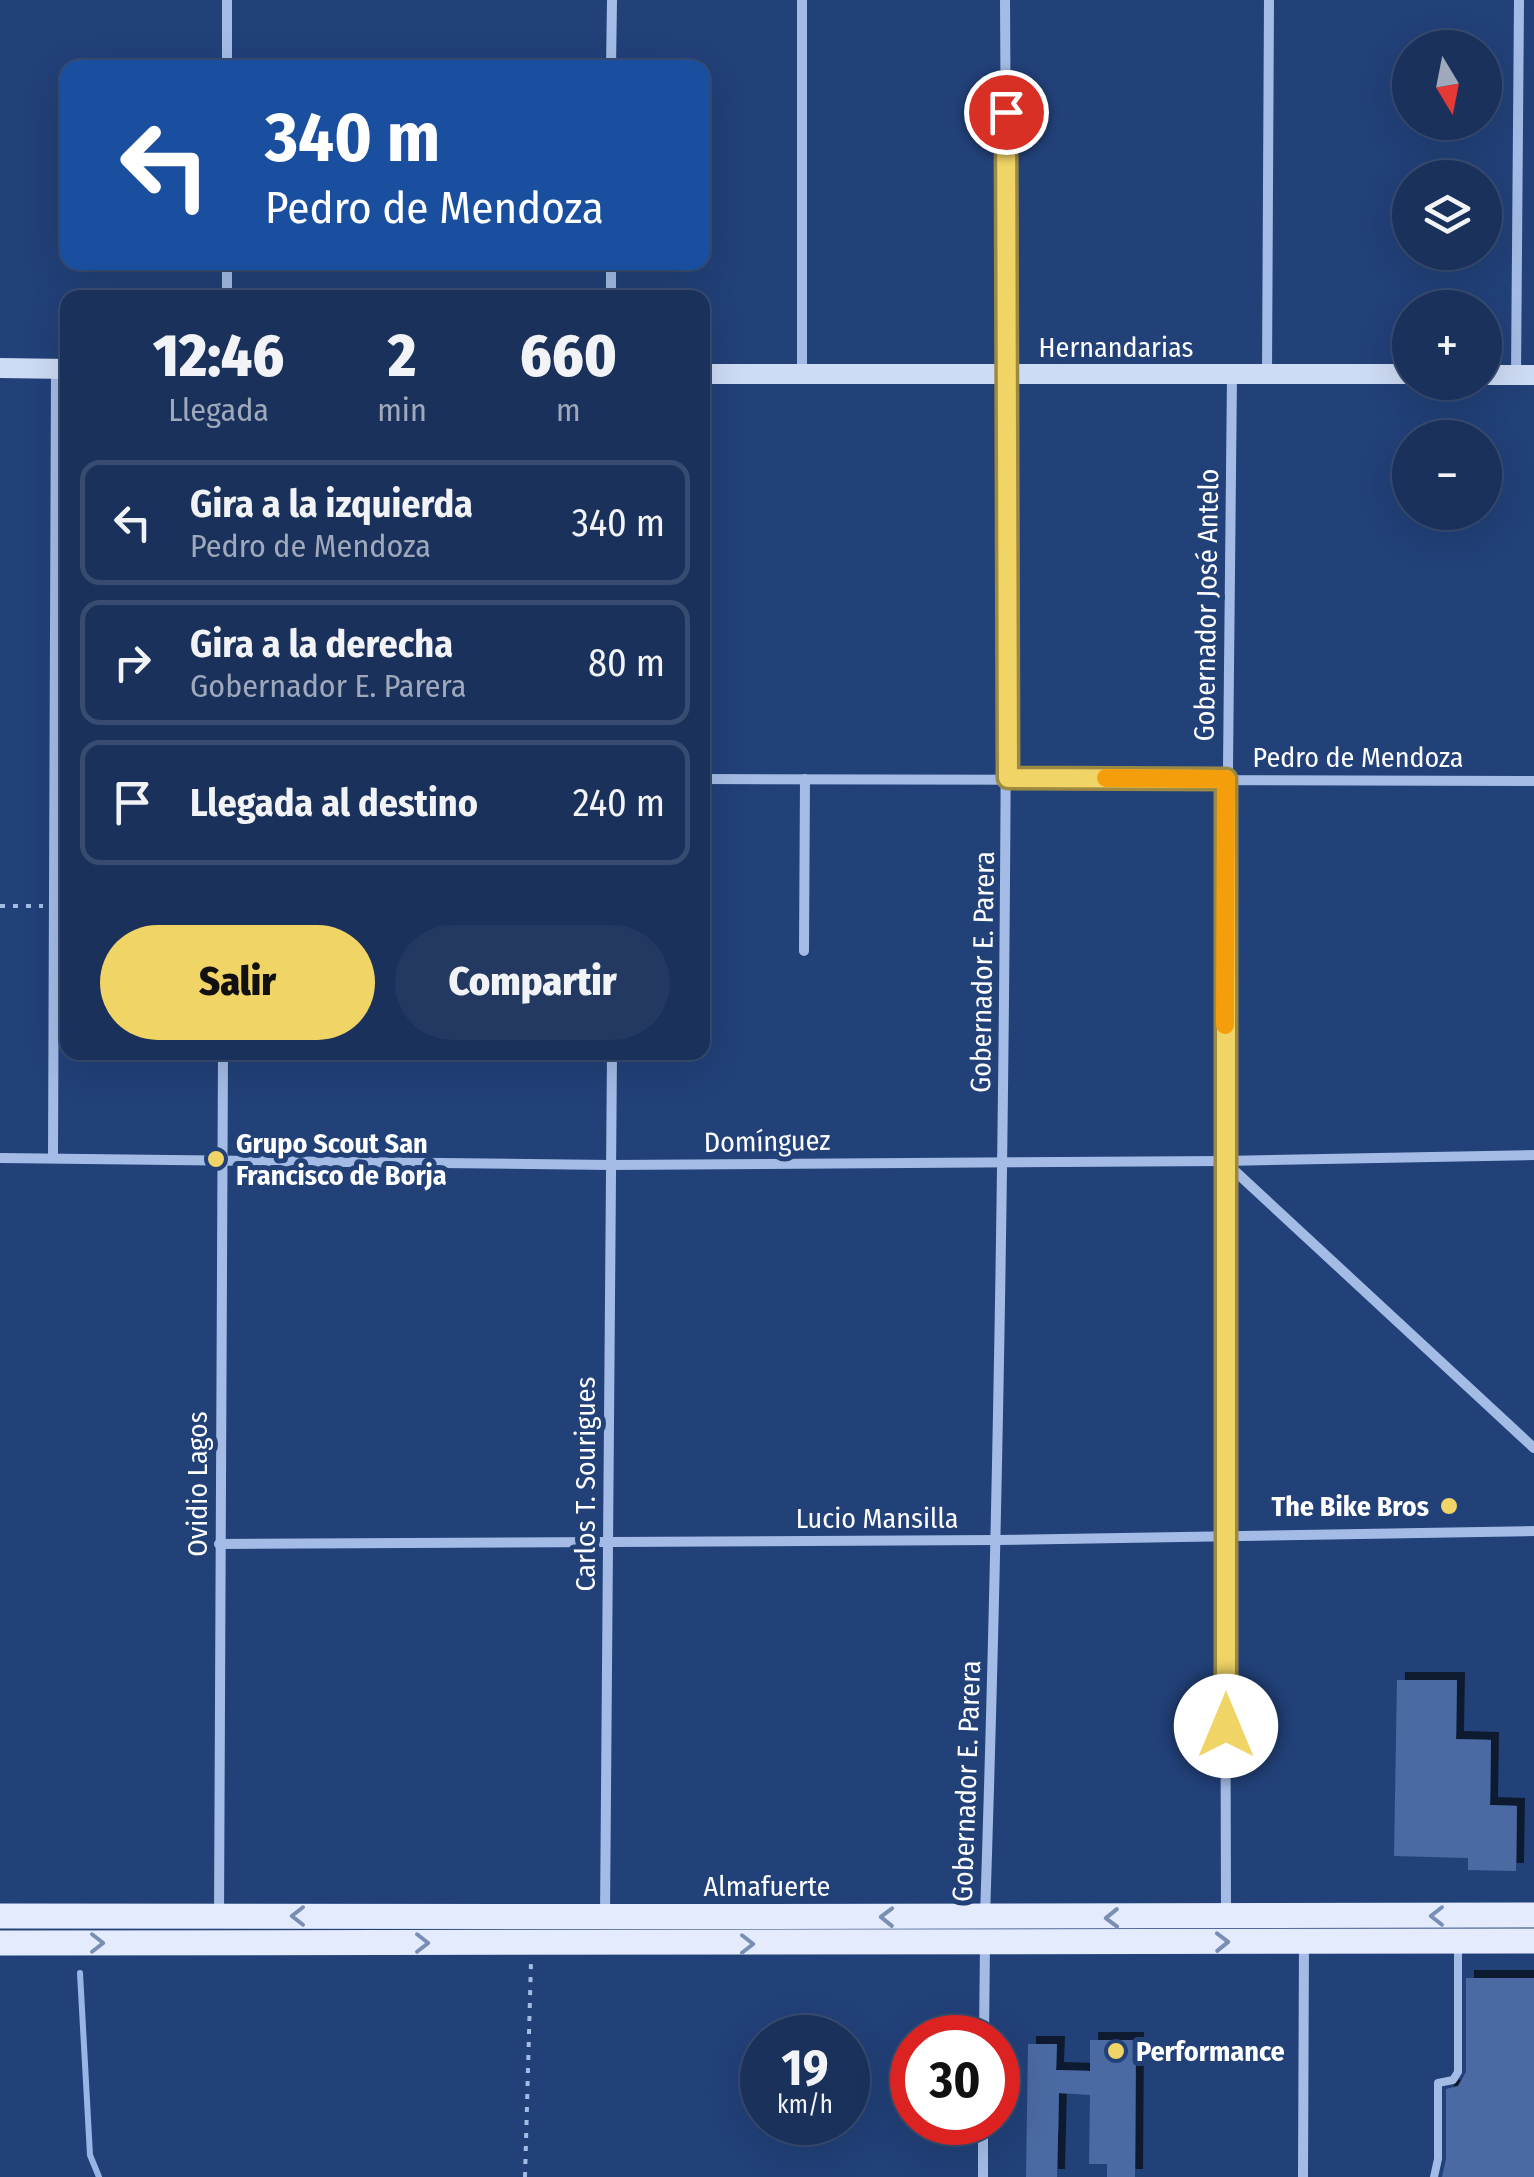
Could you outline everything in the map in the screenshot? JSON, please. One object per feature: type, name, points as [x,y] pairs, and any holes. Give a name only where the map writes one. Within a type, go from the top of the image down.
[{"type":"main road","name":"Almafuerte","points":[[0,1943],[532,1944],[985,1931],[1226,1916],[1534,1915]]},
{"type":"main road","name":"Almafuerte","points":[[0,1916],[605,1916],[1304,1941],[1534,1941]]},
{"type":"street","points":[[227,0],[227,60]]},
{"type":"street","points":[[612,0],[612,60]]},
{"type":"street","points":[[802,0],[802,373]]},
{"type":"street","name":"Gobernador E. Parera","points":[[984,2015],[1008,778],[1005,0]]},
{"type":"street","points":[[1267,373],[1268,0]]},
{"type":"street","points":[[1519,0],[1525,375]]},
{"type":"street","points":[[0,368],[60,369]]},
{"type":"street","name":"Hernandarias","points":[[710,374],[1392,374]]},
{"type":"street","name":"Gobernador José Antelo","points":[[1226,1916],[1224,1161],[1232,374]]},
{"type":"street","points":[[53,1158],[60,503]]},
{"type":"street","name":"Pedro de Mendoza","points":[[710,779],[1534,781]]},
{"type":"street","points":[[804,952],[805,779]]},
{"type":"street","name":"Ovidio Lagos","points":[[219,1916],[223,1060]]},
{"type":"street","name":"Carlos T. Sourigues","points":[[605,1916],[612,1060]]},
{"type":"street","name":"Domínguez","points":[[0,1158],[611,1165],[1534,1155]]},
{"type":"street","points":[[1224,1161],[1534,1448]]},
{"type":"street","name":"Lucio Mansilla","points":[[219,1544],[996,1540],[1534,1532]]},
{"type":"street","points":[[1303,2177],[1304,1941]]},
{"type":"street","points":[[983,2145],[983,2177]]},
{"type":"lane","points":[[1434,2177],[1438,2160],[1438,2083],[1453,2080],[1458,2072],[1458,1941]]},
{"type":"path","points":[[0,906],[54,906]]},
{"type":"path","points":[[524,2177],[532,1944]]},
{"type":"building","points":[[1397,1680],[1457,1680],[1456,1739],[1491,1740],[1490,1805],[1517,1806],[1516,1871],[1468,1870],[1468,1858],[1394,1856]]},
{"type":"building","points":[[1466,1978],[1534,1978],[1534,2177],[1442,2177],[1446,2159],[1446,2089],[1458,2086],[1466,2072]]},
{"type":"building","points":[[1090,2040],[1136,2040],[1135,2177],[1107,2177],[1107,2164],[1089,2164],[1090,2095],[1059,2093],[1057,2177],[1026,2177],[1028,2044],[1057,2044],[1056,2070],[1090,2071]]},
{"type":"waterway","points":[[80,1973],[90,2155],[99,2177]]},
{"type":"slow traffic","points":[[1106,778],[1226,779],[1225,1025]]},
{"type":"place","name":"Grupo Scout San Francisco de Borja","points":[[216,1159]]},
{"type":"place","name":"The Bike Bros","points":[[1449,1506]]},
{"type":"place","name":"Performance","points":[[1116,2051]]},
{"type":"route","points":[[1006,112],[1008,778],[1226,779],[1226,1726]]}]
